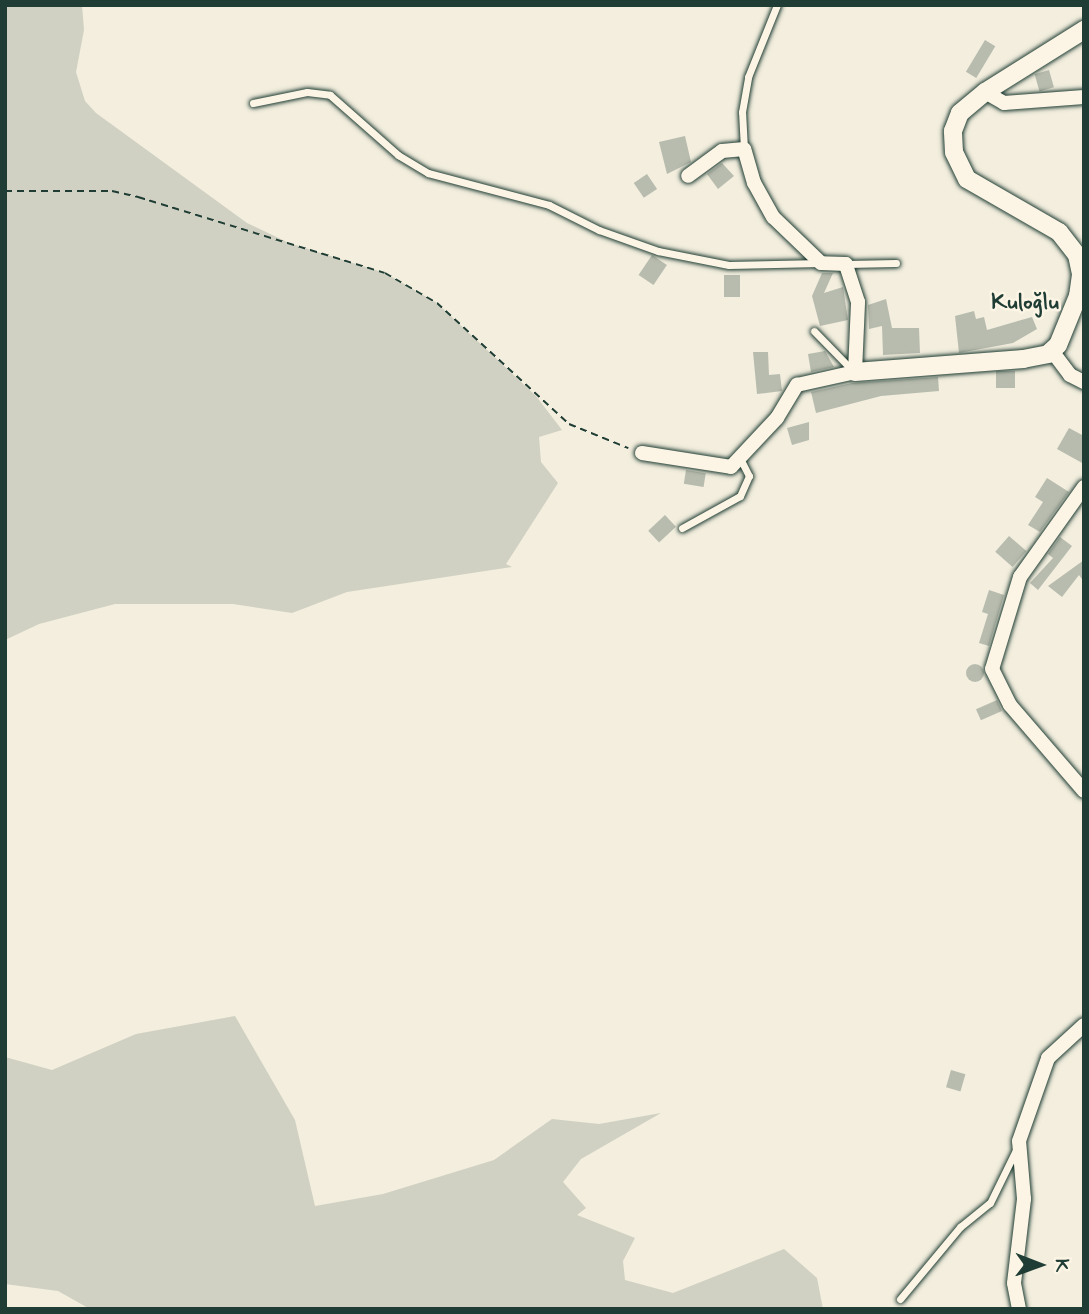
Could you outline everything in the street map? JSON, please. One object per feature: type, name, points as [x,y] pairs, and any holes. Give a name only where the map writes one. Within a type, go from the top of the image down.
[{"type":"street","points":[[642,453],[724,468],[741,460],[777,418],[797,385],[855,372],[1023,359],[1052,351],[1078,296],[1079,264],[1072,245],[1059,232],[978,187],[961,171],[953,141],[956,121],[985,92],[1084,30]]},
{"type":"street","points":[[985,92],[1004,103],[1084,97]]},
{"type":"street","points":[[688,176],[722,151],[744,149],[754,183],[773,217],[821,263],[846,264],[858,302],[855,372]]},
{"type":"street","points":[[1052,351],[1070,375],[1084,382]]},
{"type":"street","points":[[1084,487],[1020,578],[992,669],[1010,705],[1084,791]]},
{"type":"street","points":[[1019,1309],[1014,1283],[1024,1199],[1019,1143],[1048,1058],[1084,1025]]},
{"type":"lane","points":[[744,149],[742,112],[748,77],[777,5]]},
{"type":"lane","points":[[253,103],[307,92],[330,95],[398,155],[428,173],[549,205],[599,230],[658,251],[729,265],[821,263]]},
{"type":"lane","points":[[846,264],[896,263]]},
{"type":"lane","points":[[814,331],[855,372]]},
{"type":"lane","points":[[682,528],[740,496],[750,475],[741,460]]},
{"type":"lane","points":[[900,1299],[960,1227],[990,1203],[1019,1143]]},
{"type":"path","points":[[5,191],[112,191],[236,223],[385,273],[437,303],[569,424],[642,453]]},
{"type":"shaded area","points":[[5,5],[82,5],[84,30],[76,72],[85,101],[96,113],[247,223],[289,243],[385,273],[437,303],[536,396],[562,430],[539,437],[541,462],[558,483],[506,564],[512,567],[347,592],[292,613],[233,604],[115,604],[39,624],[5,640]]},
{"type":"shaded area","points":[[235,1016],[295,1120],[315,1206],[383,1194],[494,1160],[552,1119],[599,1124],[661,1113],[581,1159],[563,1182],[586,1208],[577,1215],[635,1238],[623,1261],[625,1280],[673,1293],[784,1249],[817,1278],[823,1309],[90,1309],[58,1291],[5,1284],[5,1057],[52,1070],[136,1034]]},
{"type":"building","points":[[985,40],[995,46],[976,78],[966,72]]},
{"type":"building","points":[[1049,70],[1054,87],[1040,91],[1035,74]]},
{"type":"building","points":[[685,136],[691,162],[667,174],[659,142]]},
{"type":"building","points":[[722,163],[734,176],[718,189],[707,174]]},
{"type":"building","points":[[647,174],[657,189],[644,198],[634,183]]},
{"type":"building","points":[[652,255],[667,265],[654,285],[639,275]]},
{"type":"building","points":[[822,273],[833,273],[824,293],[843,287],[848,320],[820,326],[812,296]]},
{"type":"building","points":[[724,275],[740,275],[740,297],[724,297]]},
{"type":"building","points":[[886,299],[892,328],[919,328],[920,353],[883,355],[882,326],[869,329],[868,305]]},
{"type":"building","points":[[974,311],[976,319],[984,317],[987,330],[1032,317],[1037,329],[1013,343],[959,353],[955,316]]},
{"type":"building","points":[[825,351],[834,367],[811,372],[808,354]]},
{"type":"building","points":[[753,352],[768,352],[769,375],[780,374],[782,391],[757,394]]},
{"type":"building","points":[[996,371],[1015,371],[1015,388],[996,388]]},
{"type":"building","points":[[938,377],[939,391],[881,396],[816,413],[811,392],[852,383]]},
{"type":"building","points":[[809,422],[809,440],[792,445],[787,428]]},
{"type":"building","points":[[1069,428],[1084,436],[1084,464],[1057,449]]},
{"type":"building","points":[[686,470],[706,473],[704,487],[684,484]]},
{"type":"building","points":[[1047,478],[1069,492],[1040,532],[1028,525],[1043,502],[1035,497]]},
{"type":"building","points":[[665,515],[676,527],[659,542],[648,531]]},
{"type":"building","points":[[1009,536],[1026,551],[1013,567],[995,552]]},
{"type":"building","points":[[1060,537],[1072,546],[1038,590],[1030,583],[1053,558],[1048,554]]},
{"type":"building","points":[[1084,560],[1084,582],[1079,575],[1062,597],[1048,586]]},
{"type":"building","points":[[989,590],[1004,595],[989,646],[979,643],[988,614],[982,612]]},
{"type":"building","points":[[971,664],[979,664],[984,673],[982,680],[971,682],[966,677],[966,669]]},
{"type":"building","points":[[997,700],[1002,711],[981,720],[976,709]]},
{"type":"building","points":[[951,1070],[965,1074],[960,1091],[946,1087]]},
{"type":"district","name":"Kuloğlu","points":[[1025,303]]}]
